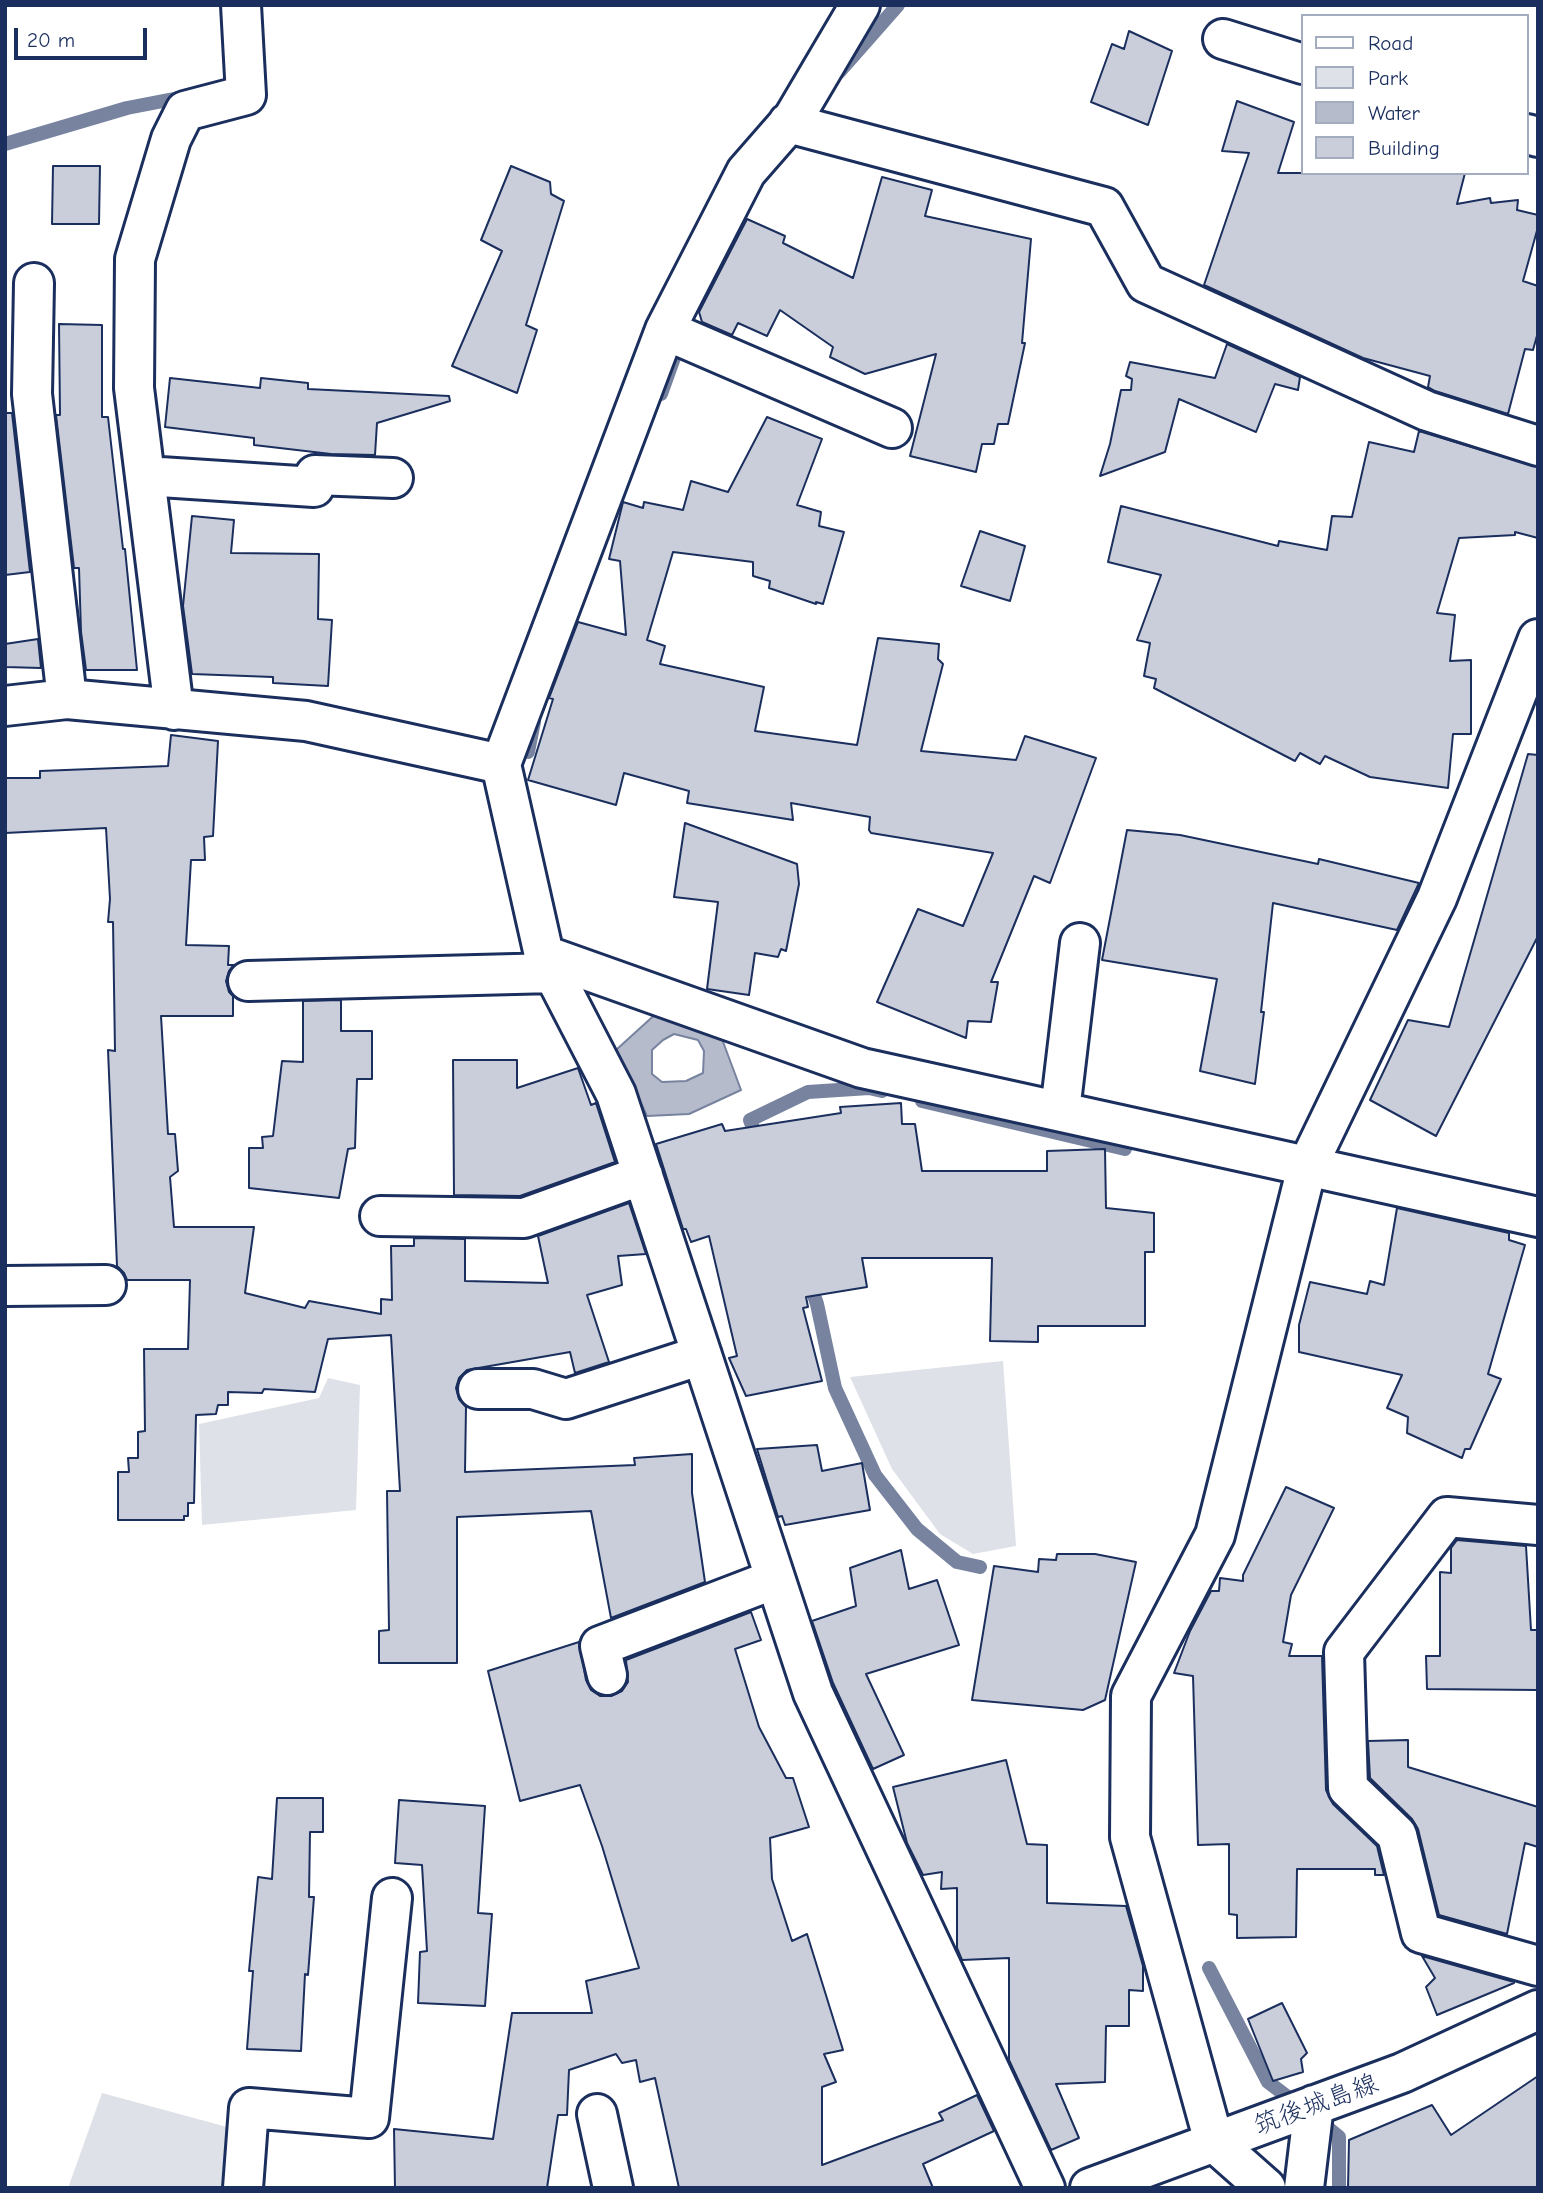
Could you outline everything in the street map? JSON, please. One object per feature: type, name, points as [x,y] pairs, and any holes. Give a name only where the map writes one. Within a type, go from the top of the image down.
[{"type":"street","points":[[174,710],[134,388],[135,259],[171,138],[185,111],[246,95],[242,5]]},
{"type":"street","points":[[860,5],[794,117],[746,172],[665,330],[500,764],[549,964],[616,1094],[813,1693],[1045,2188]]},
{"type":"street","points":[[1223,39],[1302,64]]},
{"type":"street","points":[[788,123],[1104,207],[1146,283],[1427,411],[1538,446]]},
{"type":"street","points":[[34,283],[32,394],[66,699]]},
{"type":"street","points":[[665,330],[892,428]]},
{"type":"street","points":[[145,476],[314,487],[315,475],[393,478]]},
{"type":"street","points":[[1266,2188],[1214,2142],[1129,1837],[1131,1696],[1215,1535],[1307,1167],[1437,898],[1538,639]]},
{"type":"street","points":[[5,706],[66,699],[306,721],[500,764]]},
{"type":"street","points":[[1060,1111],[1080,943]]},
{"type":"street","points":[[248,981],[549,964],[862,1068],[1538,1217]]},
{"type":"street","points":[[380,1216],[524,1218],[643,1175]]},
{"type":"street","points":[[5,1286],[106,1285]]},
{"type":"street","points":[[478,1389],[533,1389],[566,1399],[702,1355]]},
{"type":"street","points":[[1538,1525],[1447,1517],[1344,1652],[1348,1788],[1397,1835],[1420,1933],[1538,1966]]},
{"type":"street","points":[[607,1675],[600,1646],[775,1579]]},
{"type":"street","points":[[243,2188],[249,2108],[369,2118],[392,1898]]},
{"type":"street","name":"筑後城島線","points":[[1090,2188],[1402,2073],[1538,2010]]},
{"type":"street","points":[[1304,2188],[1314,2105]]},
{"type":"street","points":[[597,2114],[613,2188]]},
{"type":"green space","points":[[1003,1361],[1016,1546],[973,1554],[940,1534],[892,1469],[850,1377]]},
{"type":"green space","points":[[328,1378],[360,1385],[356,1510],[202,1525],[199,1424],[319,1398]]},
{"type":"green space","points":[[102,2093],[227,2127],[221,2188],[68,2188]]},
{"type":"water","points":[[660,1010],[719,1031],[741,1090],[689,1114],[647,1116],[616,1050]],"holes":[[[674,1034],[698,1040],[704,1051],[703,1073],[686,1081],[662,1082],[652,1074],[652,1050],[663,1040]]]},
{"type":"building","points":[[1129,31],[1172,51],[1148,125],[1091,102],[1112,44],[1124,49]]},
{"type":"building","points":[[1237,101],[1294,122],[1278,173],[1464,175],[1457,204],[1490,198],[1491,203],[1518,200],[1517,210],[1538,215],[1538,227],[1523,281],[1538,286],[1538,332],[1533,350],[1525,349],[1508,414],[1435,391],[1428,387],[1430,376],[1363,358],[1204,285],[1249,153],[1222,151]]},
{"type":"building","points":[[53,166],[100,166],[99,224],[52,224]]},
{"type":"building","points":[[511,166],[550,182],[551,194],[564,201],[526,325],[537,330],[517,393],[452,366],[502,251],[481,240]]},
{"type":"building","points":[[882,177],[932,190],[925,216],[1031,239],[1022,343],[1025,343],[1008,424],[998,424],[994,444],[982,444],[976,472],[910,456],[936,354],[865,374],[830,357],[833,347],[780,310],[767,336],[738,323],[732,335],[702,322],[699,312],[747,219],[785,236],[783,243],[853,278]]},
{"type":"building","points":[[59,324],[102,325],[102,417],[108,417],[137,670],[86,670],[81,632],[79,568],[74,568],[56,415],[60,415]]},
{"type":"building","points":[[1227,344],[1300,377],[1298,390],[1275,384],[1256,432],[1179,399],[1165,452],[1100,476],[1110,444],[1121,390],[1131,390],[1132,379],[1126,376],[1130,362],[1215,378]]},
{"type":"building","points":[[170,378],[260,388],[261,378],[308,383],[308,389],[449,396],[450,401],[377,423],[375,455],[331,454],[254,445],[254,438],[165,427]]},
{"type":"building","points":[[5,413],[12,413],[30,572],[5,575]]},
{"type":"building","points":[[767,417],[822,439],[797,505],[821,512],[819,526],[844,532],[823,604],[769,588],[770,581],[753,576],[753,562],[673,552],[647,640],[665,646],[660,664],[764,687],[755,731],[857,745],[878,638],[939,644],[938,659],[943,664],[921,751],[1016,760],[1025,736],[1096,758],[1050,883],[1034,876],[991,982],[998,982],[991,1022],[968,1021],[966,1038],[877,1002],[918,909],[963,926],[993,853],[871,833],[870,817],[791,803],[793,820],[687,803],[689,791],[624,773],[616,805],[528,780],[553,699],[549,698],[578,622],[626,635],[620,561],[609,559],[623,502],[643,508],[644,502],[683,510],[691,481],[728,492]]},
{"type":"building","points":[[1419,431],[1538,467],[1538,538],[1515,532],[1515,535],[1459,538],[1437,613],[1455,615],[1450,661],[1471,660],[1471,734],[1453,734],[1448,788],[1370,777],[1325,756],[1320,764],[1300,753],[1295,761],[1154,688],[1156,679],[1144,676],[1150,643],[1137,640],[1161,575],[1108,562],[1121,506],[1278,546],[1279,541],[1327,550],[1332,516],[1352,517],[1369,442],[1414,452]]},
{"type":"building","points":[[192,516],[234,520],[231,553],[319,554],[318,619],[332,620],[328,686],[273,683],[273,677],[192,674],[183,606]]},
{"type":"building","points":[[980,531],[1025,546],[1010,601],[961,586]]},
{"type":"building","points":[[38,639],[41,668],[5,667],[5,644]]},
{"type":"building","points":[[171,735],[218,741],[213,836],[204,837],[205,860],[191,860],[186,945],[229,946],[228,965],[234,965],[226,981],[233,996],[233,1016],[161,1016],[168,1134],[175,1134],[178,1171],[170,1177],[174,1227],[254,1227],[245,1293],[305,1308],[309,1301],[381,1314],[381,1299],[392,1300],[391,1246],[414,1246],[414,1238],[465,1239],[465,1281],[548,1283],[538,1236],[629,1203],[646,1254],[618,1256],[622,1285],[587,1295],[609,1362],[575,1373],[570,1352],[467,1370],[459,1378],[456,1388],[459,1399],[466,1407],[465,1472],[635,1465],[634,1458],[692,1454],[692,1493],[705,1582],[611,1618],[591,1511],[457,1517],[457,1663],[379,1663],[379,1631],[389,1630],[387,1491],[400,1491],[391,1335],[328,1339],[315,1392],[264,1389],[262,1393],[228,1392],[228,1405],[218,1405],[216,1414],[196,1415],[194,1503],[188,1503],[188,1516],[184,1516],[184,1520],[118,1520],[118,1472],[129,1472],[128,1458],[138,1458],[138,1432],[145,1431],[144,1349],[188,1349],[190,1280],[127,1280],[117,1266],[108,1050],[115,1051],[113,922],[108,922],[110,899],[106,828],[5,833],[5,778],[40,778],[40,771],[168,766]]},
{"type":"building","points":[[1528,754],[1538,755],[1538,936],[1436,1136],[1370,1100],[1408,1020],[1449,1027]]},
{"type":"building","points":[[685,823],[797,864],[799,884],[786,951],[781,949],[778,957],[755,953],[749,995],[707,989],[718,902],[674,897]]},
{"type":"building","points":[[1127,830],[1180,835],[1318,864],[1319,859],[1419,883],[1397,930],[1273,903],[1255,1084],[1200,1071],[1217,979],[1102,960]]},
{"type":"building","points":[[341,1000],[341,1031],[372,1031],[372,1079],[357,1079],[355,1148],[348,1149],[339,1198],[249,1188],[249,1148],[263,1148],[262,1137],[273,1136],[282,1061],[303,1062],[303,1001]]},
{"type":"building","points":[[453,1060],[517,1060],[517,1088],[578,1068],[591,1105],[596,1103],[615,1162],[520,1196],[454,1195]]},
{"type":"building","points":[[901,1103],[902,1124],[915,1124],[922,1171],[1047,1171],[1047,1151],[1105,1149],[1106,1208],[1154,1213],[1154,1252],[1145,1252],[1145,1326],[1038,1326],[1038,1342],[990,1341],[992,1258],[862,1258],[867,1287],[806,1297],[808,1307],[803,1308],[822,1381],[746,1396],[729,1358],[737,1356],[709,1236],[691,1242],[686,1229],[683,1229],[656,1144],[722,1124],[725,1131],[841,1113],[840,1107]]},
{"type":"building","points":[[1397,1208],[1509,1233],[1509,1240],[1525,1245],[1488,1374],[1501,1379],[1470,1449],[1465,1449],[1462,1458],[1407,1433],[1408,1417],[1387,1408],[1402,1375],[1299,1352],[1299,1325],[1310,1282],[1367,1294],[1370,1281],[1384,1285]]},
{"type":"building","points":[[817,1445],[822,1471],[862,1463],[870,1510],[785,1525],[782,1516],[778,1517],[757,1449]]},
{"type":"building","points":[[1286,1487],[1334,1508],[1291,1595],[1283,1642],[1292,1644],[1289,1656],[1322,1656],[1326,1790],[1333,1804],[1377,1846],[1384,1875],[1375,1875],[1375,1869],[1297,1869],[1296,1937],[1237,1938],[1237,1915],[1229,1914],[1229,1844],[1198,1845],[1193,1676],[1174,1673],[1190,1631],[1211,1591],[1219,1591],[1220,1578],[1243,1581],[1243,1575]]},
{"type":"building","points":[[1457,1540],[1526,1546],[1531,1630],[1538,1630],[1538,1690],[1427,1689],[1426,1656],[1440,1656],[1440,1572],[1451,1573],[1451,1548]]},
{"type":"building","points":[[901,1550],[909,1589],[937,1580],[959,1645],[866,1674],[904,1755],[873,1769],[833,1683],[812,1621],[856,1606],[850,1568]]},
{"type":"building","points":[[1057,1554],[1095,1554],[1136,1562],[1105,1700],[1083,1710],[972,1700],[994,1566],[1038,1572],[1039,1559],[1056,1560]]},
{"type":"building","points":[[751,1612],[761,1640],[735,1649],[759,1727],[786,1778],[793,1778],[809,1827],[770,1838],[772,1879],[792,1941],[807,1934],[843,2050],[824,2054],[836,2082],[822,2087],[822,2165],[943,2120],[939,2113],[977,2095],[994,2131],[923,2164],[933,2188],[679,2188],[655,2078],[640,2082],[636,2060],[622,2063],[616,2054],[569,2070],[567,2115],[558,2115],[547,2188],[395,2188],[394,2129],[493,2139],[512,2013],[592,2013],[586,1981],[639,1968],[602,1846],[580,1785],[520,1801],[488,1671],[579,1642],[586,1680],[591,1690],[600,1696],[611,1696],[622,1691],[628,1682],[626,1660]]},
{"type":"building","points":[[1408,1740],[1408,1767],[1538,1807],[1538,1847],[1525,1843],[1507,1934],[1439,1915],[1418,1829],[1412,1819],[1370,1778],[1368,1741]]},
{"type":"building","points":[[1006,1760],[1027,1844],[1047,1845],[1047,1903],[1126,1906],[1143,1966],[1143,1991],[1129,1990],[1129,2026],[1106,2026],[1105,2082],[1056,2084],[1079,2138],[1051,2150],[1009,2060],[1009,1958],[962,1960],[957,1948],[957,1888],[941,1889],[942,1872],[923,1875],[907,1843],[893,1787]]},
{"type":"building","points":[[277,1798],[323,1798],[323,1832],[310,1832],[309,1897],[314,1897],[308,1975],[305,1974],[301,2051],[247,2049],[253,1971],[249,1971],[258,1877],[272,1879]]},
{"type":"building","points":[[399,1800],[485,1806],[478,1913],[492,1914],[485,2006],[418,2003],[420,1952],[427,1951],[422,1865],[395,1863]]},
{"type":"building","points":[[1422,1956],[1514,1983],[1437,2015],[1426,1987],[1435,1978]]},
{"type":"building","points":[[1282,2003],[1307,2053],[1301,2059],[1303,2072],[1273,2081],[1248,2019]]},
{"type":"building","points":[[1538,2076],[1538,2188],[1348,2188],[1349,2140],[1432,2105],[1451,2135]]},
{"type":"waterway","points":[[839,72],[898,5]]},
{"type":"waterway","points":[[5,144],[127,108],[189,96]]},
{"type":"waterway","points":[[661,394],[680,341]]},
{"type":"waterway","points":[[528,752],[534,722]]},
{"type":"waterway","points":[[759,1144],[750,1120],[808,1092],[869,1088],[882,1091]]},
{"type":"waterway","points":[[922,1101],[1125,1149]]},
{"type":"waterway","points":[[808,1278],[817,1304],[835,1388],[875,1475],[917,1529],[957,1562],[980,1567]]},
{"type":"waterway","points":[[1209,1968],[1268,2082],[1301,2107]]},
{"type":"waterway","points":[[1317,2119],[1339,2137],[1339,2188]]}]
